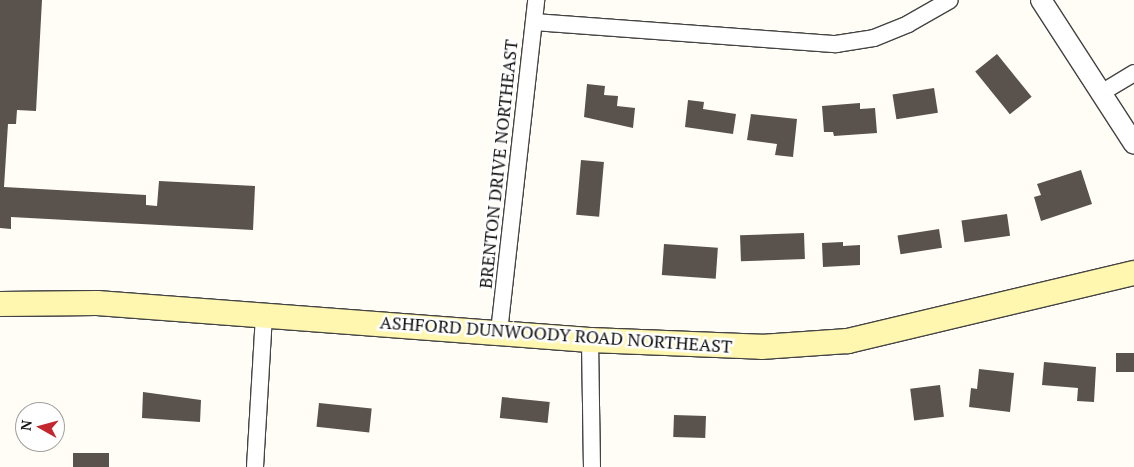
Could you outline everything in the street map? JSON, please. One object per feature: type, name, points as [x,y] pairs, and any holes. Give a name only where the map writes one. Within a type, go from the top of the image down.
[{"type":"main road","name":"ASHFORD DUNWOODY ROAD NORTHEAST","points":[[0,304],[97,302],[590,340],[761,347],[848,341],[1134,273]]},
{"type":"street","name":"BRENTON DRIVE NORTHEAST","points":[[499,332],[536,0]]},
{"type":"street","points":[[534,22],[836,44],[874,38],[900,28],[950,0]]},
{"type":"street","points":[[1041,0],[1134,144]]},
{"type":"street","points":[[1101,93],[1134,73]]},
{"type":"street","points":[[255,467],[264,314]]},
{"type":"street","points":[[590,340],[592,467]]},
{"type":"building","points":[[0,0],[42,0],[36,111],[17,110],[16,124],[8,124],[4,187],[146,195],[146,205],[157,206],[159,181],[255,186],[253,230],[11,217],[11,229],[0,228]]},
{"type":"building","points":[[997,54],[1032,97],[1010,114],[975,72]]},
{"type":"building","points":[[587,84],[605,86],[604,95],[618,96],[617,106],[635,108],[633,128],[584,117]]},
{"type":"building","points":[[934,88],[938,113],[896,119],[893,95]]},
{"type":"building","points":[[688,100],[704,102],[703,109],[736,114],[733,134],[685,127]]},
{"type":"building","points":[[860,103],[860,109],[875,108],[877,133],[834,136],[833,132],[824,132],[822,106]]},
{"type":"building","points":[[751,114],[797,119],[793,157],[775,155],[777,144],[747,140]]},
{"type":"building","points":[[581,160],[604,162],[599,217],[576,215]]},
{"type":"building","points":[[1081,170],[1092,204],[1041,221],[1034,197],[1041,195],[1037,184]]},
{"type":"building","points":[[1007,214],[1010,236],[965,242],[961,220]]},
{"type":"building","points":[[939,229],[942,248],[900,254],[898,236]]},
{"type":"building","points":[[804,233],[805,259],[741,261],[740,235]]},
{"type":"building","points":[[843,242],[843,246],[860,245],[860,265],[823,267],[822,243]]},
{"type":"building","points":[[664,244],[718,248],[716,279],[662,275]]},
{"type":"building","points":[[1116,353],[1134,353],[1134,372],[1116,372]]},
{"type":"building","points":[[1044,362],[1096,367],[1094,402],[1077,401],[1078,388],[1042,385]]},
{"type":"building","points":[[979,369],[1014,373],[1010,412],[969,407],[971,388],[977,389]]},
{"type":"building","points":[[940,385],[944,417],[914,420],[910,389]]},
{"type":"building","points":[[143,392],[201,400],[200,422],[142,418]]},
{"type":"building","points":[[502,397],[550,402],[548,423],[500,418]]},
{"type":"building","points":[[319,403],[372,409],[369,432],[316,427]]},
{"type":"building","points":[[674,415],[706,416],[705,438],[673,437]]},
{"type":"building","points":[[73,453],[109,453],[109,467],[73,467]]}]
